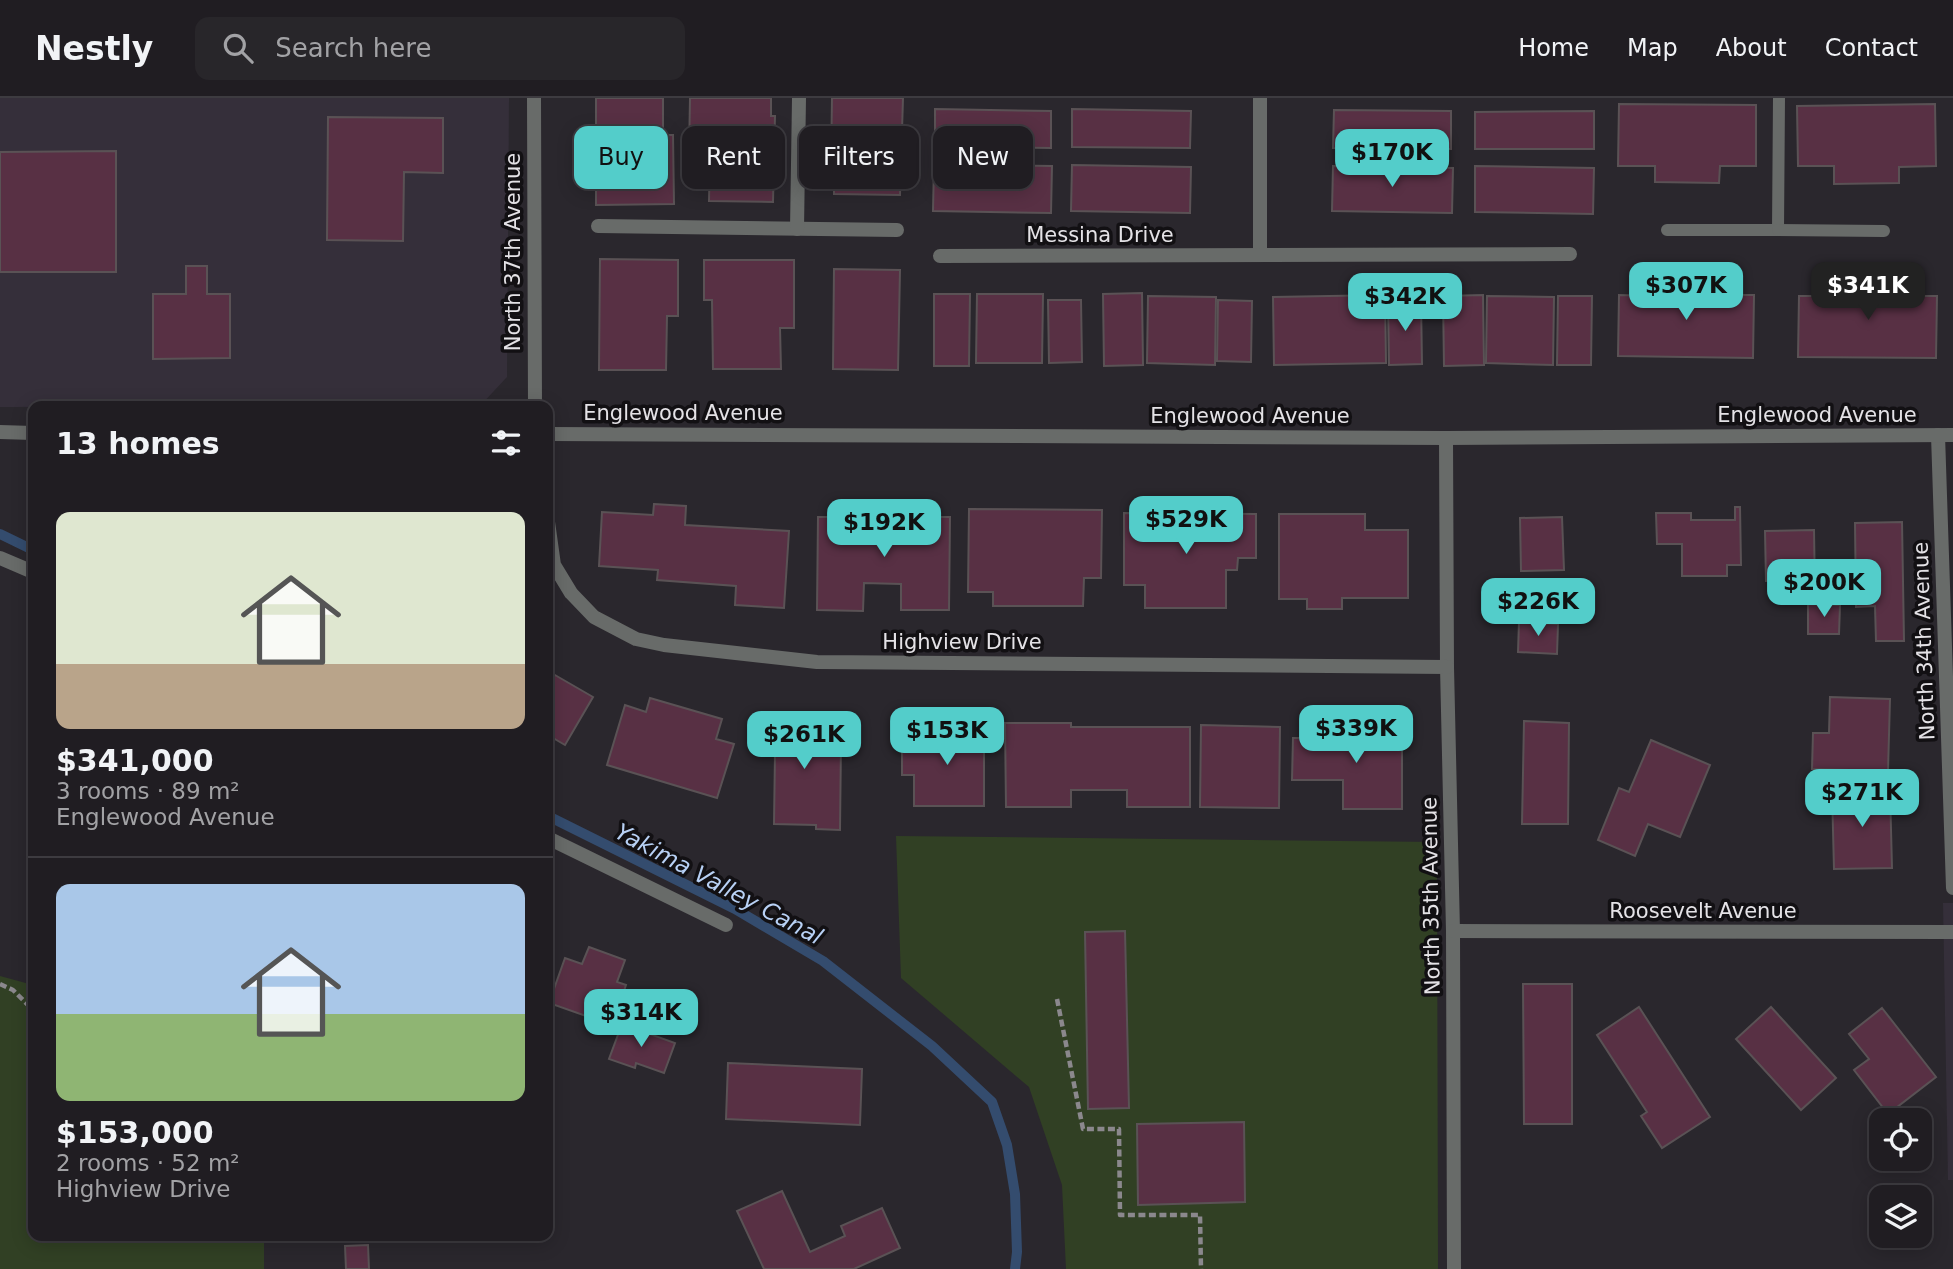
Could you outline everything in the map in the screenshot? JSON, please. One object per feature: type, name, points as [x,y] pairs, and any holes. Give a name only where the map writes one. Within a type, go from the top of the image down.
[{"type":"street","name":"North 37th Avenue","points":[[534,98],[535,401]]},
{"type":"street","points":[[797,229],[799,98]]},
{"type":"street","points":[[1260,98],[1260,255]]},
{"type":"street","points":[[598,226],[897,230]]},
{"type":"street","name":"Messina Drive","points":[[940,256],[1570,254]]},
{"type":"street","points":[[0,432],[28,433]]},
{"type":"street","name":"Englewood Avenue","points":[[553,434],[1446,438],[1953,435]]},
{"type":"street","name":"North 34th Avenue","points":[[1938,435],[1953,888]]},
{"type":"street","name":"North 35th Avenue","points":[[1446,438],[1447,667],[1453,931],[1454,1269]]},
{"type":"street","points":[[0,558],[28,570]]},
{"type":"street","name":"Highview Drive","points":[[553,558],[554,565],[571,593],[594,617],[636,639],[664,645],[817,662],[1447,667]]},
{"type":"street","points":[[553,840],[726,925]]},
{"type":"street","name":"Roosevelt Avenue","points":[[1453,931],[1953,932]]},
{"type":"lane","points":[[1778,230],[1779,98]]},
{"type":"lane","points":[[1667,230],[1884,231]]},
{"type":"path","points":[[0,984],[13,990],[28,1005]]},
{"type":"path","points":[[1058,999],[1083,1129],[1119,1129],[1120,1215],[1200,1215],[1201,1269]]},
{"type":"shaded area","points":[[0,98],[509,98],[507,377],[485,401],[28,401],[28,407],[0,407]]},
{"type":"shaded area","points":[[1943,903],[1953,903],[1953,1180],[1948,1180]]},
{"type":"green space","points":[[896,836],[1437,842],[1438,1269],[1066,1269],[1062,1185],[1029,1087],[901,978]]},
{"type":"green space","points":[[0,976],[28,984],[28,1241],[264,1241],[264,1269],[0,1269]]},
{"type":"building","points":[[596,98],[663,98],[663,126],[596,126]]},
{"type":"building","points":[[690,98],[771,98],[771,116],[775,116],[775,126],[690,126]]},
{"type":"building","points":[[832,98],[903,98],[902,126],[832,126]]},
{"type":"building","points":[[1619,104],[1756,105],[1756,166],[1720,166],[1719,183],[1655,182],[1655,166],[1618,166]]},
{"type":"building","points":[[1935,104],[1936,166],[1899,167],[1899,183],[1834,184],[1834,166],[1798,166],[1797,106]]},
{"type":"building","points":[[935,109],[1051,111],[1051,148],[1033,148],[1033,126],[935,126]]},
{"type":"building","points":[[1072,109],[1191,111],[1190,148],[1072,147]]},
{"type":"building","points":[[1334,110],[1451,111],[1451,149],[1333,148]]},
{"type":"building","points":[[1594,111],[1594,149],[1475,149],[1475,112]]},
{"type":"building","points":[[328,117],[443,118],[443,173],[404,172],[403,241],[327,240]]},
{"type":"building","points":[[668,135],[673,135],[674,204],[596,205],[596,189],[668,189]]},
{"type":"building","points":[[116,151],[116,272],[0,272],[0,152]]},
{"type":"building","points":[[1072,165],[1191,167],[1190,213],[1071,211]]},
{"type":"building","points":[[1033,166],[1052,166],[1051,213],[933,211],[933,189],[1033,189]]},
{"type":"building","points":[[1333,166],[1453,168],[1452,213],[1332,211]]},
{"type":"building","points":[[1475,166],[1594,168],[1593,214],[1475,212]]},
{"type":"building","points":[[709,189],[773,189],[773,202],[709,201]]},
{"type":"building","points":[[834,189],[900,189],[900,195],[834,194]]},
{"type":"building","points":[[600,259],[678,260],[678,316],[667,316],[666,370],[599,370]]},
{"type":"building","points":[[704,260],[794,260],[794,328],[780,328],[781,369],[713,369],[712,300],[704,300]]},
{"type":"building","points":[[186,266],[207,266],[207,294],[230,294],[230,358],[153,359],[153,294],[186,294]]},
{"type":"building","points":[[834,269],[900,270],[898,370],[833,369]]},
{"type":"building","points":[[1654,278],[1715,279],[1715,295],[1754,295],[1753,358],[1618,356],[1619,295],[1653,296]]},
{"type":"building","points":[[1835,279],[1901,280],[1900,296],[1937,296],[1936,358],[1798,357],[1799,296],[1835,296]]},
{"type":"building","points":[[1142,293],[1143,365],[1104,366],[1103,294]]},
{"type":"building","points":[[934,294],[970,294],[969,366],[934,366]]},
{"type":"building","points":[[977,294],[1043,294],[1042,363],[976,363]]},
{"type":"building","points":[[1385,295],[1386,363],[1274,365],[1273,297]]},
{"type":"building","points":[[1483,295],[1484,365],[1444,366],[1443,296]]},
{"type":"building","points":[[1148,296],[1216,297],[1215,365],[1147,363]]},
{"type":"building","points":[[1487,296],[1554,297],[1553,365],[1486,363]]},
{"type":"building","points":[[1558,296],[1592,296],[1591,365],[1557,365]]},
{"type":"building","points":[[1048,300],[1081,300],[1082,362],[1049,363]]},
{"type":"building","points":[[1218,300],[1252,301],[1251,362],[1217,361]]},
{"type":"building","points":[[1388,301],[1421,301],[1422,364],[1389,365]]},
{"type":"building","points":[[654,504],[686,506],[685,525],[789,531],[784,608],[735,605],[736,586],[657,580],[658,570],[599,566],[602,512],[653,515]]},
{"type":"building","points":[[1735,507],[1740,507],[1741,565],[1727,565],[1727,576],[1682,576],[1682,544],[1657,544],[1656,513],[1691,513],[1691,520],[1735,520]]},
{"type":"building","points":[[969,509],[1102,510],[1101,578],[1084,578],[1083,606],[993,606],[993,592],[968,592]]},
{"type":"building","points":[[849,510],[921,510],[920,517],[950,517],[949,610],[901,610],[901,584],[864,583],[863,611],[817,610],[818,517],[849,517]]},
{"type":"building","points":[[1124,513],[1256,514],[1256,558],[1238,558],[1237,570],[1226,570],[1226,608],[1145,608],[1145,585],[1124,585]]},
{"type":"building","points":[[1279,514],[1365,514],[1365,530],[1408,530],[1408,598],[1342,598],[1342,609],[1307,609],[1307,599],[1279,599]]},
{"type":"building","points":[[1562,517],[1564,570],[1521,571],[1520,518]]},
{"type":"building","points":[[1902,522],[1904,641],[1876,641],[1875,606],[1856,607],[1855,523]]},
{"type":"building","points":[[1814,530],[1815,594],[1780,595],[1780,580],[1766,581],[1765,531]]},
{"type":"building","points":[[1808,604],[1840,605],[1839,634],[1808,634]]},
{"type":"building","points":[[1519,622],[1558,624],[1557,654],[1518,652]]},
{"type":"building","points":[[553,674],[593,697],[565,745],[553,738]]},
{"type":"building","points":[[1830,697],[1890,699],[1888,771],[1812,769],[1813,733],[1829,733]]},
{"type":"building","points":[[650,698],[722,719],[716,739],[734,744],[717,798],[607,765],[625,705],[646,712]]},
{"type":"building","points":[[762,715],[826,716],[826,741],[841,742],[840,830],[816,829],[816,825],[774,824],[775,753],[761,752]]},
{"type":"building","points":[[1524,721],[1569,723],[1568,824],[1522,824]]},
{"type":"building","points":[[1005,723],[1071,723],[1071,727],[1190,727],[1190,807],[1127,807],[1127,790],[1071,790],[1071,807],[1006,807]]},
{"type":"building","points":[[1201,725],[1280,727],[1279,808],[1200,807]]},
{"type":"building","points":[[1343,725],[1402,725],[1402,809],[1343,809],[1343,780],[1292,780],[1293,738],[1343,738]]},
{"type":"building","points":[[933,726],[984,726],[984,806],[914,806],[914,775],[902,775],[902,738],[933,738]]},
{"type":"building","points":[[1651,740],[1710,765],[1680,837],[1648,824],[1635,856],[1598,840],[1619,788],[1629,792]]},
{"type":"building","points":[[1890,790],[1892,868],[1834,869],[1832,791]]},
{"type":"building","points":[[1125,931],[1129,1108],[1088,1109],[1085,932]]},
{"type":"building","points":[[589,947],[625,960],[617,982],[626,985],[619,1006],[594,997],[586,1016],[553,1004],[553,992],[565,958],[582,964]]},
{"type":"building","points":[[1523,984],[1572,984],[1572,1124],[1524,1124]]},
{"type":"building","points":[[1639,1007],[1710,1117],[1662,1148],[1641,1116],[1647,1112],[1597,1035]]},
{"type":"building","points":[[1771,1007],[1836,1078],[1801,1110],[1736,1039]]},
{"type":"building","points":[[1882,1008],[1936,1077],[1896,1108],[1883,1108],[1854,1070],[1869,1059],[1849,1034]]},
{"type":"building","points":[[622,1024],[675,1043],[664,1073],[636,1063],[635,1068],[609,1059]]},
{"type":"building","points":[[728,1063],[862,1069],[860,1125],[726,1119]]},
{"type":"building","points":[[1244,1122],[1245,1202],[1138,1205],[1137,1124]]},
{"type":"building","points":[[782,1191],[810,1252],[845,1236],[841,1226],[882,1208],[900,1248],[854,1269],[764,1269],[737,1211]]},
{"type":"building","points":[[368,1245],[369,1269],[346,1269],[345,1246]]},
{"type":"waterway","name":"Yakima Valley Canal","points":[[0,534],[28,548]]},
{"type":"waterway","name":"Yakima Valley Canal","points":[[553,818],[735,909],[823,961],[932,1046],[992,1102],[1007,1145],[1015,1194],[1015,1269]]}]
